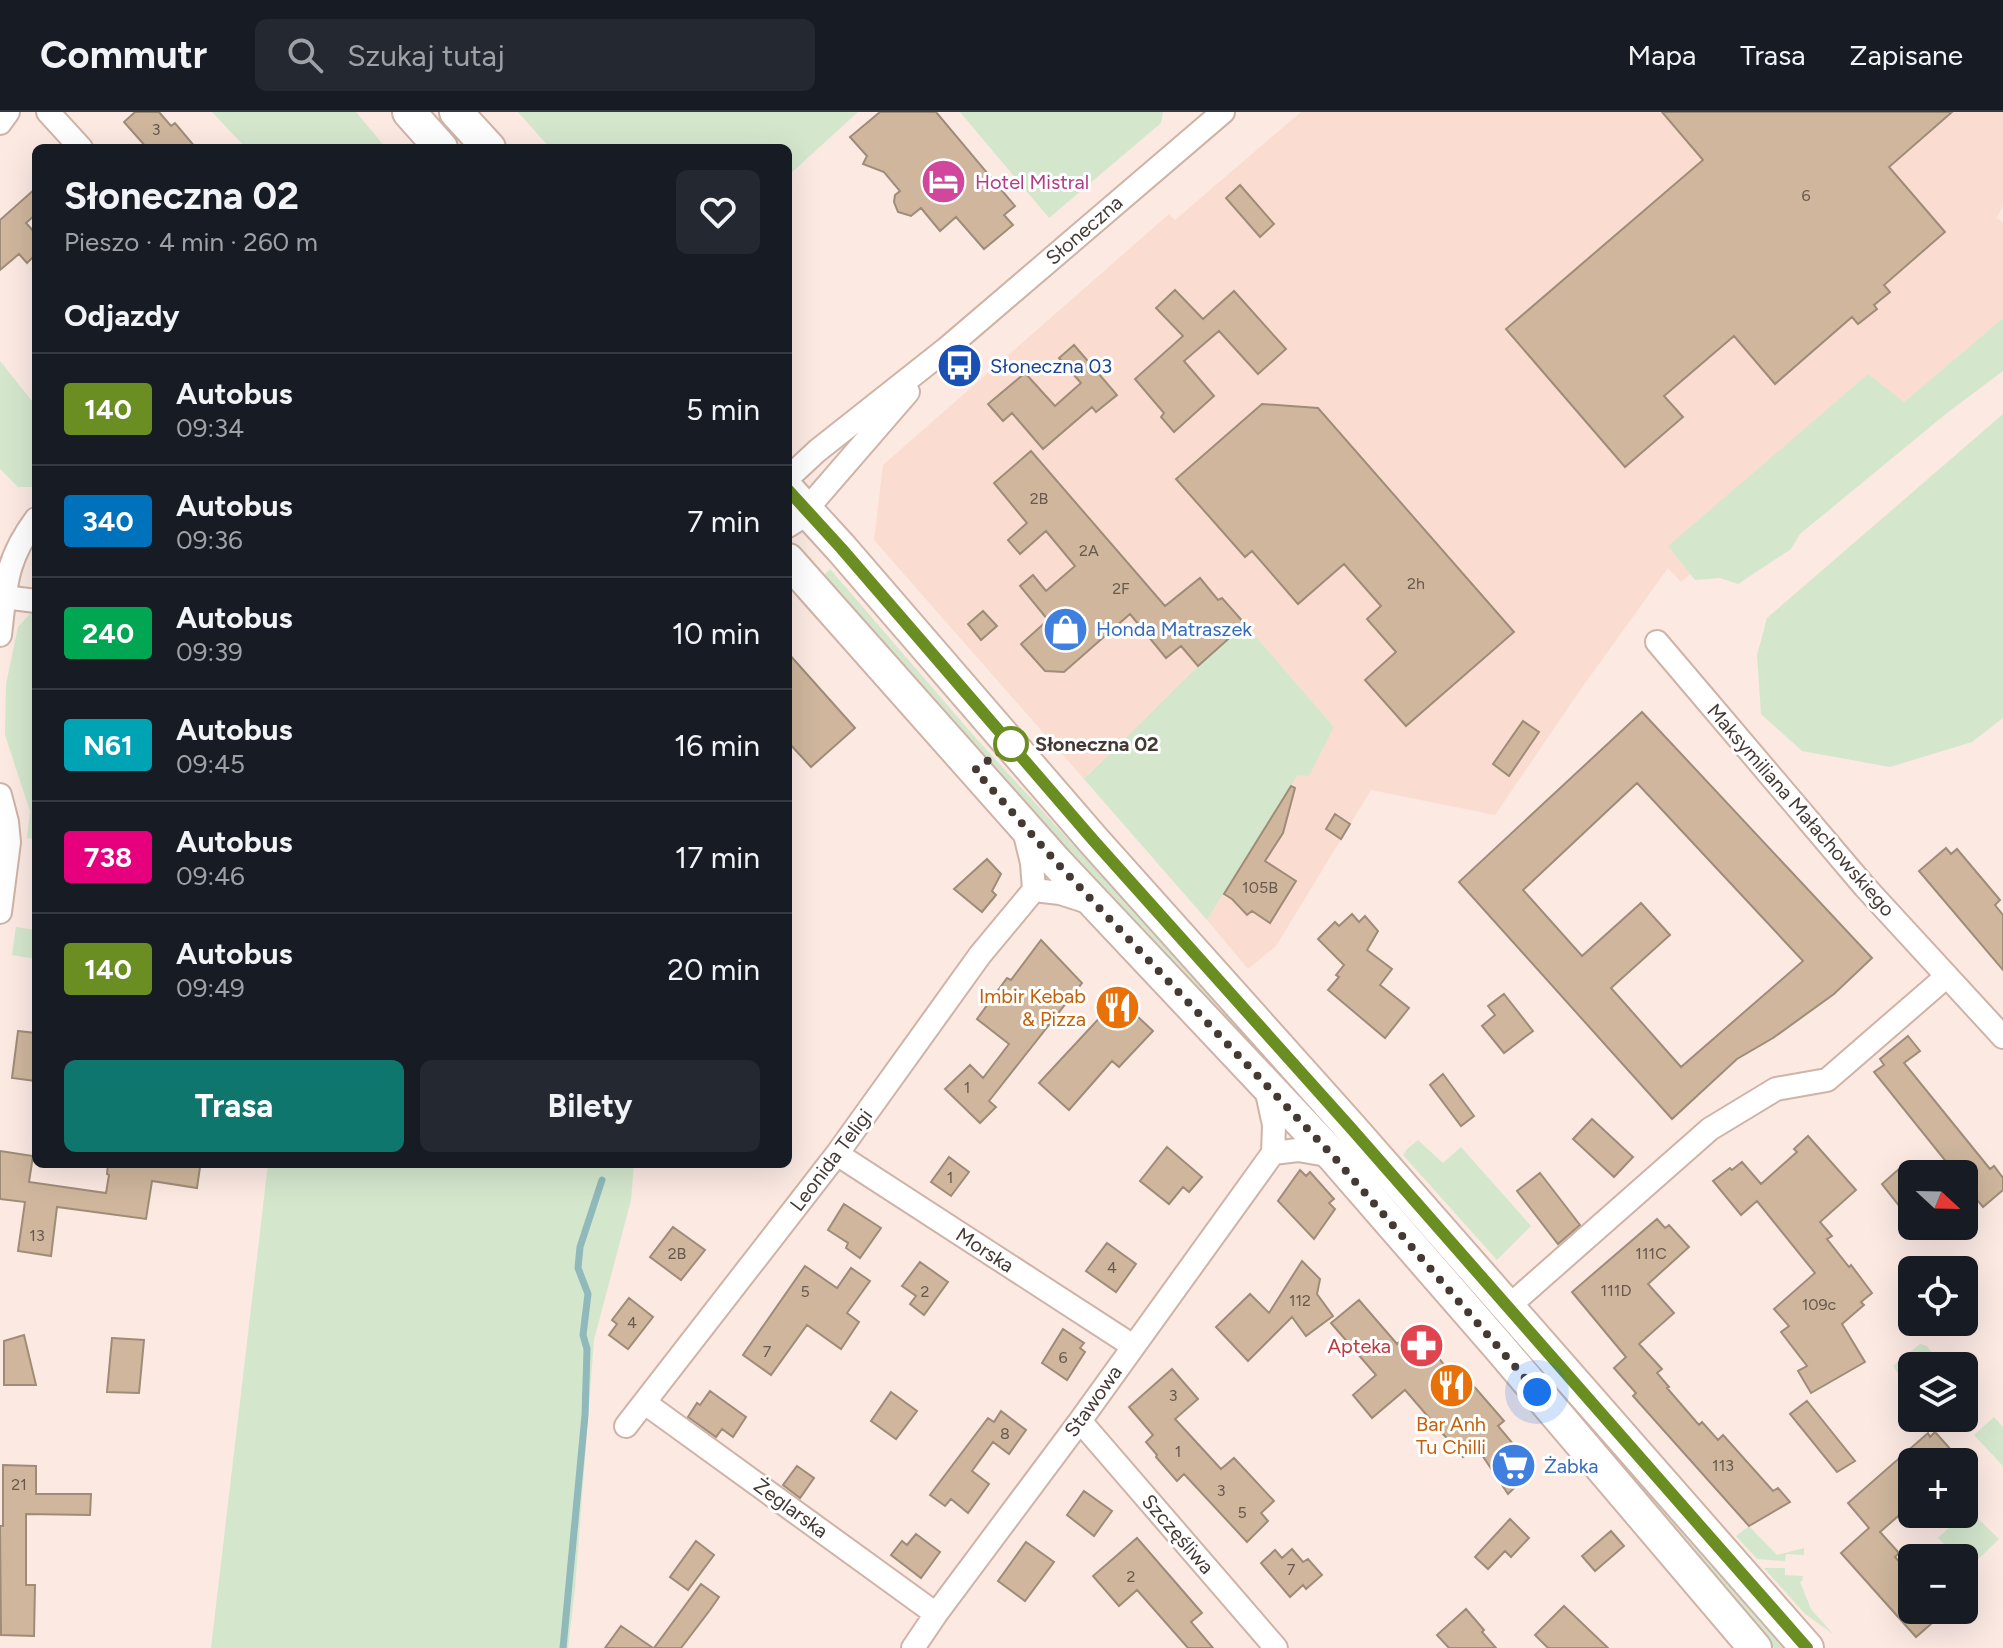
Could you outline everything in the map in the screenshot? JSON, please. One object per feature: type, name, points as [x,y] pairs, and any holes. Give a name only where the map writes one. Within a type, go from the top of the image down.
[{"type":"main road","points":[[409,112],[437,144]]},
{"type":"main road","points":[[456,112],[485,144]]},
{"type":"main road","points":[[794,509],[841,548],[1094,841],[1807,1648]]},
{"type":"main road","points":[[792,564],[1096,904],[1333,1156],[1755,1648]]},
{"type":"street","points":[[0,123],[8,112]]},
{"type":"street","points":[[48,112],[77,144]]},
{"type":"street","name":"Słoneczna","points":[[792,474],[946,349],[1223,112]]},
{"type":"street","name":"Słoneczna","points":[[794,509],[946,349]]},
{"type":"street","points":[[0,635],[7,573],[16,550],[32,525]]},
{"type":"street","points":[[4,597],[32,600]]},
{"type":"street","name":"Maksymiliana Małachowskiego","points":[[1657,642],[1865,887],[2003,1037]]},
{"type":"street","points":[[0,795],[7,822],[0,912]]},
{"type":"street","points":[[1022,823],[1032,863],[1034,890],[1060,893],[1096,904]]},
{"type":"street","name":"Leonida Teligi","points":[[626,1426],[837,1154],[980,955],[1034,890]]},
{"type":"street","points":[[1508,1307],[1710,1129],[1776,1089],[1827,1080],[1947,976]]},
{"type":"street","points":[[1265,1083],[1275,1133],[1273,1153],[1298,1150],[1333,1156]]},
{"type":"street","name":"Stawowa","points":[[913,1648],[1273,1153]]},
{"type":"street","name":"Morska","points":[[837,1154],[1133,1346]]},
{"type":"street","name":"Żeglarska","points":[[645,1403],[936,1614]]},
{"type":"street","name":"Szczęśliwa","points":[[1080,1421],[1276,1648]]},
{"type":"shaded area","points":[[1301,112],[2003,112],[2003,205],[1997,218],[2003,222],[2003,318],[1681,582],[1668,568],[1495,815],[1371,790],[1276,946],[1248,969],[1207,920],[1298,775],[1334,727],[1245,624],[1084,779],[874,540],[883,465],[1169,214],[1175,220]]},
{"type":"green space","points":[[212,112],[356,112],[383,144],[242,144]]},
{"type":"green space","points":[[518,112],[858,112],[792,172],[792,144],[546,144]]},
{"type":"green space","points":[[960,112],[1163,112],[1161,123],[1049,218]]},
{"type":"green space","points":[[2003,318],[2003,371],[1800,534],[1791,549],[1738,584],[1720,578],[1695,580],[1668,546],[1868,374],[1904,402]]},
{"type":"green space","points":[[0,361],[32,401],[32,487],[18,487],[0,469]]},
{"type":"green space","points":[[2003,414],[2003,718],[1972,742],[1890,767],[1802,751],[1761,714],[1757,655],[1767,618]]},
{"type":"green space","points":[[830,569],[974,736],[1319,1109],[1790,1648],[1774,1648],[1725,1596],[1515,1340],[1305,1104],[1009,791],[820,579]]},
{"type":"green space","points":[[30,614],[32,839],[27,838],[30,811],[5,735],[6,684],[18,627]]},
{"type":"green space","points":[[1245,624],[1334,727],[1309,776],[1298,775],[1207,920],[1084,779]]},
{"type":"green space","points":[[16,927],[32,929],[32,958],[12,955]]},
{"type":"green space","points":[[1418,1140],[1443,1163],[1461,1147],[1531,1226],[1497,1260],[1403,1155]]},
{"type":"green space","points":[[268,1168],[634,1168],[631,1200],[594,1340],[568,1648],[211,1648]]},
{"type":"green space","points":[[1920,1344],[1932,1352],[1910,1352]]},
{"type":"green space","points":[[1994,1417],[2003,1427],[2003,1466],[1974,1435]]},
{"type":"green space","points":[[1978,1519],[1999,1539],[1978,1559],[1978,1544],[1944,1544],[1938,1538],[1948,1528],[1978,1528]]},
{"type":"green space","points":[[1749,1526],[1777,1555],[1804,1548],[1804,1555],[1786,1554],[1785,1561],[1757,1559],[1736,1536]]},
{"type":"green space","points":[[1764,1568],[1785,1568],[1785,1575],[1803,1576],[1800,1582],[1811,1609],[1833,1634],[1805,1614]]},
{"type":"building","points":[[135,112],[159,112],[171,126],[175,123],[193,144],[143,144],[124,122]]},
{"type":"building","name":"Hotel Mistral","points":[[880,112],[936,112],[1015,206],[1004,215],[1013,225],[984,249],[956,217],[940,231],[921,208],[911,216],[898,212],[894,202],[895,195],[900,191],[884,172],[863,164],[867,156],[850,137]]},
{"type":"building","points":[[1662,112],[1952,112],[1889,167],[1945,232],[1884,285],[1890,292],[1874,305],[1877,309],[1858,324],[1852,317],[1775,384],[1734,336],[1664,396],[1683,417],[1625,467],[1506,329],[1703,160]]},
{"type":"building","points":[[1240,185],[1274,224],[1260,237],[1226,198]]},
{"type":"building","points":[[32,192],[32,218],[26,223],[32,230],[32,258],[27,263],[19,254],[0,270],[0,220]]},
{"type":"building","points":[[1175,290],[1203,319],[1234,291],[1286,349],[1258,374],[1219,331],[1184,361],[1214,396],[1174,432],[1161,417],[1164,413],[1135,379],[1183,336],[1156,308]]},
{"type":"building","points":[[1074,345],[1117,395],[1096,412],[1092,407],[1043,449],[1012,413],[1003,421],[988,404],[1025,373],[1055,406],[1081,383],[1059,358]]},
{"type":"building","points":[[1262,404],[1318,408],[1514,632],[1406,726],[1365,680],[1396,652],[1367,619],[1381,606],[1344,564],[1298,604],[1252,551],[1245,557],[1176,479]]},
{"type":"building","points":[[1031,451],[1165,606],[1200,578],[1218,600],[1222,598],[1245,624],[1198,666],[1181,646],[1166,658],[1130,614],[1064,672],[1045,671],[1021,644],[1048,620],[1020,586],[1033,575],[1046,591],[1075,566],[1046,531],[1020,554],[1008,540],[1027,523],[994,483]]},
{"type":"building","points":[[983,611],[997,626],[981,640],[968,624]]},
{"type":"building","points":[[792,657],[855,728],[811,767],[792,746]]},
{"type":"building","points":[[1642,712],[1872,958],[1834,994],[1773,1038],[1737,1059],[1672,1119],[1459,882]],"holes":[[[1637,783],[1803,961],[1681,1067],[1611,988],[1670,935],[1641,903],[1582,956],[1523,890]]]},
{"type":"building","points":[[1523,721],[1539,732],[1509,776],[1493,764]]},
{"type":"building","points":[[1291,786],[1295,788],[1283,833],[1265,861],[1296,881],[1270,923],[1252,911],[1247,915],[1224,894]]},
{"type":"building","points":[[1335,814],[1350,824],[1341,839],[1326,829]]},
{"type":"building","points":[[1946,848],[1951,854],[1957,849],[2000,900],[1995,905],[2003,915],[2003,970],[1919,871]]},
{"type":"building","points":[[987,859],[1001,874],[992,891],[996,895],[982,912],[954,889]]},
{"type":"building","points":[[1352,914],[1359,922],[1365,916],[1378,931],[1367,950],[1392,969],[1380,985],[1409,1008],[1385,1038],[1328,990],[1344,965],[1318,939],[1335,922],[1339,926]]},
{"type":"building","points":[[1041,940],[1082,983],[989,1101],[996,1107],[980,1123],[945,1089],[970,1065],[983,1078],[1009,1044],[977,1019],[1007,978],[1011,980]]},
{"type":"building","points":[[1504,994],[1533,1031],[1504,1053],[1482,1026],[1495,1015],[1488,1006]]},
{"type":"building","points":[[1118,998],[1153,1031],[1119,1067],[1112,1061],[1069,1110],[1039,1083]]},
{"type":"building","points":[[18,1031],[32,1033],[32,1080],[12,1078]]},
{"type":"building","points":[[1908,1036],[1920,1051],[1904,1063],[1990,1169],[1994,1166],[2003,1178],[2003,1190],[1983,1207],[1978,1201],[1978,1160],[1945,1160],[1874,1072],[1884,1065],[1880,1059]]},
{"type":"building","points":[[1443,1074],[1474,1116],[1461,1126],[1430,1085]]},
{"type":"building","points":[[1592,1119],[1633,1157],[1614,1177],[1573,1139]]},
{"type":"building","points":[[1808,1136],[1856,1190],[1820,1222],[1832,1236],[1827,1239],[1872,1293],[1861,1302],[1864,1305],[1842,1324],[1865,1362],[1811,1393],[1798,1371],[1807,1366],[1781,1332],[1789,1326],[1774,1309],[1815,1273],[1757,1201],[1741,1215],[1713,1181],[1742,1162],[1761,1184],[1797,1152],[1794,1149]]},
{"type":"building","points":[[1167,1147],[1202,1177],[1189,1192],[1183,1187],[1169,1204],[1140,1181]]},
{"type":"building","points":[[0,1151],[32,1156],[29,1182],[106,1193],[108,1168],[200,1168],[197,1188],[152,1181],[146,1219],[57,1207],[51,1256],[18,1251],[25,1202],[0,1199]]},
{"type":"building","points":[[949,1157],[969,1172],[951,1196],[931,1182]]},
{"type":"building","points":[[1300,1170],[1306,1176],[1310,1172],[1334,1199],[1329,1203],[1335,1209],[1314,1239],[1278,1201]]},
{"type":"building","points":[[1898,1170],[1898,1204],[1882,1184]]},
{"type":"building","points":[[1540,1173],[1580,1225],[1558,1244],[1517,1191]]},
{"type":"building","points":[[844,1204],[881,1228],[860,1258],[846,1248],[848,1243],[828,1230]]},
{"type":"building","points":[[1657,1219],[1665,1228],[1669,1225],[1689,1247],[1648,1284],[1674,1313],[1639,1344],[1662,1369],[1657,1373],[1667,1388],[1699,1425],[1702,1422],[1718,1440],[1723,1435],[1773,1491],[1778,1488],[1790,1502],[1749,1526],[1633,1396],[1636,1393],[1614,1368],[1626,1357],[1572,1292]]},
{"type":"building","points":[[673,1227],[705,1250],[681,1280],[650,1257]]},
{"type":"building","points":[[1107,1243],[1136,1264],[1116,1292],[1086,1271]]},
{"type":"building","points":[[1302,1261],[1320,1279],[1317,1294],[1333,1316],[1306,1336],[1292,1317],[1248,1361],[1216,1327],[1250,1294],[1269,1313]]},
{"type":"building","points":[[920,1262],[948,1282],[924,1315],[910,1304],[916,1296],[902,1286]]},
{"type":"building","points":[[805,1266],[837,1288],[851,1268],[870,1281],[847,1313],[859,1322],[841,1349],[807,1325],[771,1375],[743,1355]]},
{"type":"building","points":[[629,1298],[653,1317],[628,1349],[609,1335],[617,1324],[612,1320]]},
{"type":"building","points":[[1359,1300],[1397,1344],[1415,1328],[1464,1390],[1472,1384],[1504,1421],[1498,1426],[1534,1469],[1508,1494],[1476,1446],[1463,1457],[1405,1390],[1372,1418],[1353,1395],[1376,1375],[1331,1323]]},
{"type":"building","points":[[1063,1329],[1084,1343],[1080,1348],[1085,1352],[1067,1380],[1042,1363]]},
{"type":"building","points":[[24,1335],[36,1385],[4,1385],[4,1341]]},
{"type":"building","points":[[112,1338],[144,1340],[139,1393],[107,1392]]},
{"type":"building","points":[[1172,1369],[1198,1399],[1175,1419],[1221,1469],[1234,1458],[1274,1501],[1261,1513],[1268,1521],[1247,1542],[1184,1474],[1177,1481],[1156,1457],[1146,1442],[1153,1435],[1129,1407]]},
{"type":"building","points":[[710,1391],[746,1417],[733,1437],[722,1429],[716,1437],[688,1417]]},
{"type":"building","points":[[891,1392],[917,1411],[896,1439],[871,1421]]},
{"type":"building","points":[[1807,1401],[1855,1461],[1837,1472],[1790,1414]]},
{"type":"building","points":[[1001,1411],[1026,1430],[1009,1454],[993,1442],[972,1471],[989,1484],[968,1513],[951,1499],[945,1506],[930,1495],[988,1418],[994,1422]]},
{"type":"building","points":[[1935,1432],[1949,1448],[1911,1448],[1928,1433],[1930,1437]]},
{"type":"building","points":[[1898,1459],[1898,1516],[1880,1532],[1898,1552],[1895,1557],[1898,1560],[1898,1617],[1841,1553],[1869,1528],[1848,1503]]},
{"type":"building","points":[[3,1465],[36,1466],[36,1494],[91,1494],[90,1515],[26,1514],[26,1585],[35,1585],[34,1636],[1,1635]]},
{"type":"building","points":[[797,1466],[814,1478],[800,1498],[783,1485]]},
{"type":"building","points":[[1084,1491],[1112,1511],[1094,1536],[1067,1515]]},
{"type":"building","points":[[1510,1519],[1529,1538],[1511,1557],[1505,1551],[1488,1569],[1475,1557]]},
{"type":"building","points":[[1611,1531],[1624,1546],[1595,1571],[1582,1556]]},
{"type":"building","points":[[916,1534],[940,1552],[921,1578],[891,1555],[902,1541],[907,1545]]},
{"type":"building","points":[[1137,1538],[1202,1613],[1191,1622],[1213,1648],[1188,1648],[1137,1590],[1119,1606],[1093,1576]]},
{"type":"building","points":[[696,1541],[714,1555],[688,1590],[670,1577]]},
{"type":"building","points":[[1026,1542],[1054,1562],[1025,1601],[998,1581]]},
{"type":"building","points":[[1292,1549],[1303,1562],[1308,1559],[1322,1575],[1306,1589],[1303,1585],[1290,1597],[1261,1563],[1275,1550],[1282,1558]]},
{"type":"building","points":[[701,1584],[719,1597],[710,1610],[681,1648],[654,1648]]},
{"type":"building","points":[[1564,1606],[1608,1648],[1548,1648],[1535,1635]]},
{"type":"building","points":[[1466,1609],[1496,1648],[1449,1648],[1437,1635]]},
{"type":"building","points":[[1904,1624],[1931,1624],[1916,1637]]},
{"type":"building","points":[[621,1626],[653,1648],[605,1648]]},
{"type":"waterway","points":[[563,1648],[585,1415],[587,1349],[583,1335],[588,1294],[578,1268],[580,1247],[602,1180]]},
{"type":"bus line","name":"140","points":[[792,494],[1807,1648]]},
{"type":"place","name":"Hotel Mistral","points":[[944,182]]},
{"type":"place","name":"Słoneczna 03","points":[[959,366]]},
{"type":"place","name":"Honda Matraszek","points":[[1065,629]]},
{"type":"place","name":"Słoneczna 02","points":[[1011,744]]},
{"type":"place","name":"Imbir Kebab & Pizza","points":[[1117,1008]]},
{"type":"place","name":"Apteka","points":[[1422,1346]]},
{"type":"place","name":"Bar Anh Tu Chilli","points":[[1451,1385]]},
{"type":"place","name":"Żabka","points":[[1513,1466]]},
{"type":"route","points":[[1011,744],[975,770],[1056,862],[1333,1156],[1537,1392]]}]
